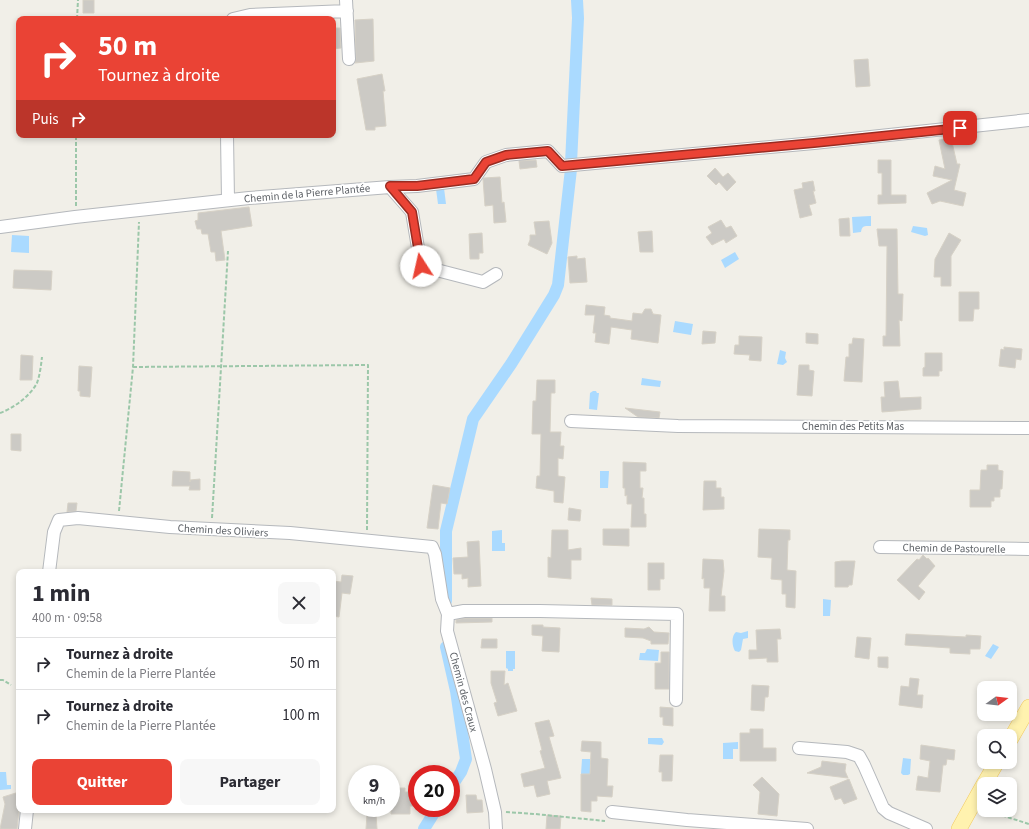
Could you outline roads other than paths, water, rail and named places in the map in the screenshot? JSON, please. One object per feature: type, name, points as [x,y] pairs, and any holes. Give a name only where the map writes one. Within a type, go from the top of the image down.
[{"type":"main road","points":[[1016,729],[1029,707]]},
{"type":"main road","points":[[959,829],[977,797]]},
{"type":"street","points":[[243,16],[250,14],[346,6],[349,59]]},
{"type":"street","name":"Chemin de la Pierre Plantée","points":[[0,227],[228,200],[390,186],[417,186],[474,179],[486,162],[506,155],[548,151],[562,166],[814,143],[1029,120]]},
{"type":"street","points":[[227,138],[228,200]]},
{"type":"street","points":[[390,186],[412,212],[421,266],[483,282],[496,274]]},
{"type":"street","name":"Chemin des Petits Mas","points":[[571,421],[678,426],[1029,428]]},
{"type":"street","name":"Chemin des Oliviers","points":[[49,569],[54,532],[59,520],[78,518],[367,540],[432,547],[435,554]]},
{"type":"street","name":"Chemin de Pastourelle","points":[[880,547],[1029,549]]},
{"type":"street","name":"Chemin des Craux","points":[[435,554],[442,599],[448,614],[447,631],[485,768],[495,812],[496,829]]},
{"type":"street","points":[[448,614],[464,611],[677,614],[676,700]]},
{"type":"street","points":[[799,748],[847,752],[859,756],[883,808],[889,814],[922,828]]},
{"type":"street","points":[[25,829],[27,813]]},
{"type":"street","points":[[611,817],[687,820],[807,829]]},
{"type":"water","points":[[444,188],[446,204],[438,204],[436,189]]},
{"type":"water","points":[[871,216],[871,226],[864,226],[861,232],[853,233],[852,217]]},
{"type":"water","points":[[913,226],[927,228],[928,235],[925,236],[911,232]]},
{"type":"water","points":[[12,235],[29,236],[29,253],[11,252]]},
{"type":"water","points":[[735,252],[739,259],[725,268],[721,260]]},
{"type":"water","points":[[675,321],[693,324],[691,335],[673,332]]},
{"type":"water","points":[[780,350],[786,352],[785,358],[787,362],[783,365],[777,364]]},
{"type":"water","points":[[642,378],[661,381],[660,387],[641,385]]},
{"type":"water","points":[[593,391],[599,393],[597,410],[589,409],[590,393]]},
{"type":"water","points":[[600,471],[609,471],[608,488],[600,488]]},
{"type":"water","points":[[502,530],[502,543],[505,543],[505,551],[492,551],[492,531]]},
{"type":"water","points":[[823,599],[831,600],[830,616],[823,616]]},
{"type":"water","points":[[748,631],[748,638],[743,639],[741,650],[739,652],[735,651],[732,641],[734,634],[736,632],[741,633]]},
{"type":"water","points":[[993,644],[999,647],[991,659],[985,656]]},
{"type":"water","points":[[647,649],[659,650],[658,661],[639,660],[640,653],[645,653]]},
{"type":"water","points":[[506,651],[515,651],[515,669],[513,669],[513,671],[508,671],[506,668]]},
{"type":"water","points":[[648,738],[662,738],[664,742],[662,745],[648,744]]},
{"type":"water","points":[[738,742],[738,749],[733,749],[733,759],[723,759],[723,743]]},
{"type":"water","points":[[903,758],[911,759],[910,774],[908,775],[903,775],[901,773]]},
{"type":"water","points":[[582,759],[590,759],[590,774],[581,774]]},
{"type":"water","points":[[0,772],[6,772],[7,785],[11,785],[11,789],[0,790]]},
{"type":"waterway","points":[[571,163],[578,18],[577,0]]},
{"type":"waterway","points":[[446,601],[446,531],[473,419],[511,364],[554,295],[558,285],[571,169]]},
{"type":"waterway","points":[[446,647],[456,691],[466,759],[460,774]]},
{"type":"waterway","points":[[424,829],[431,817]]}]
